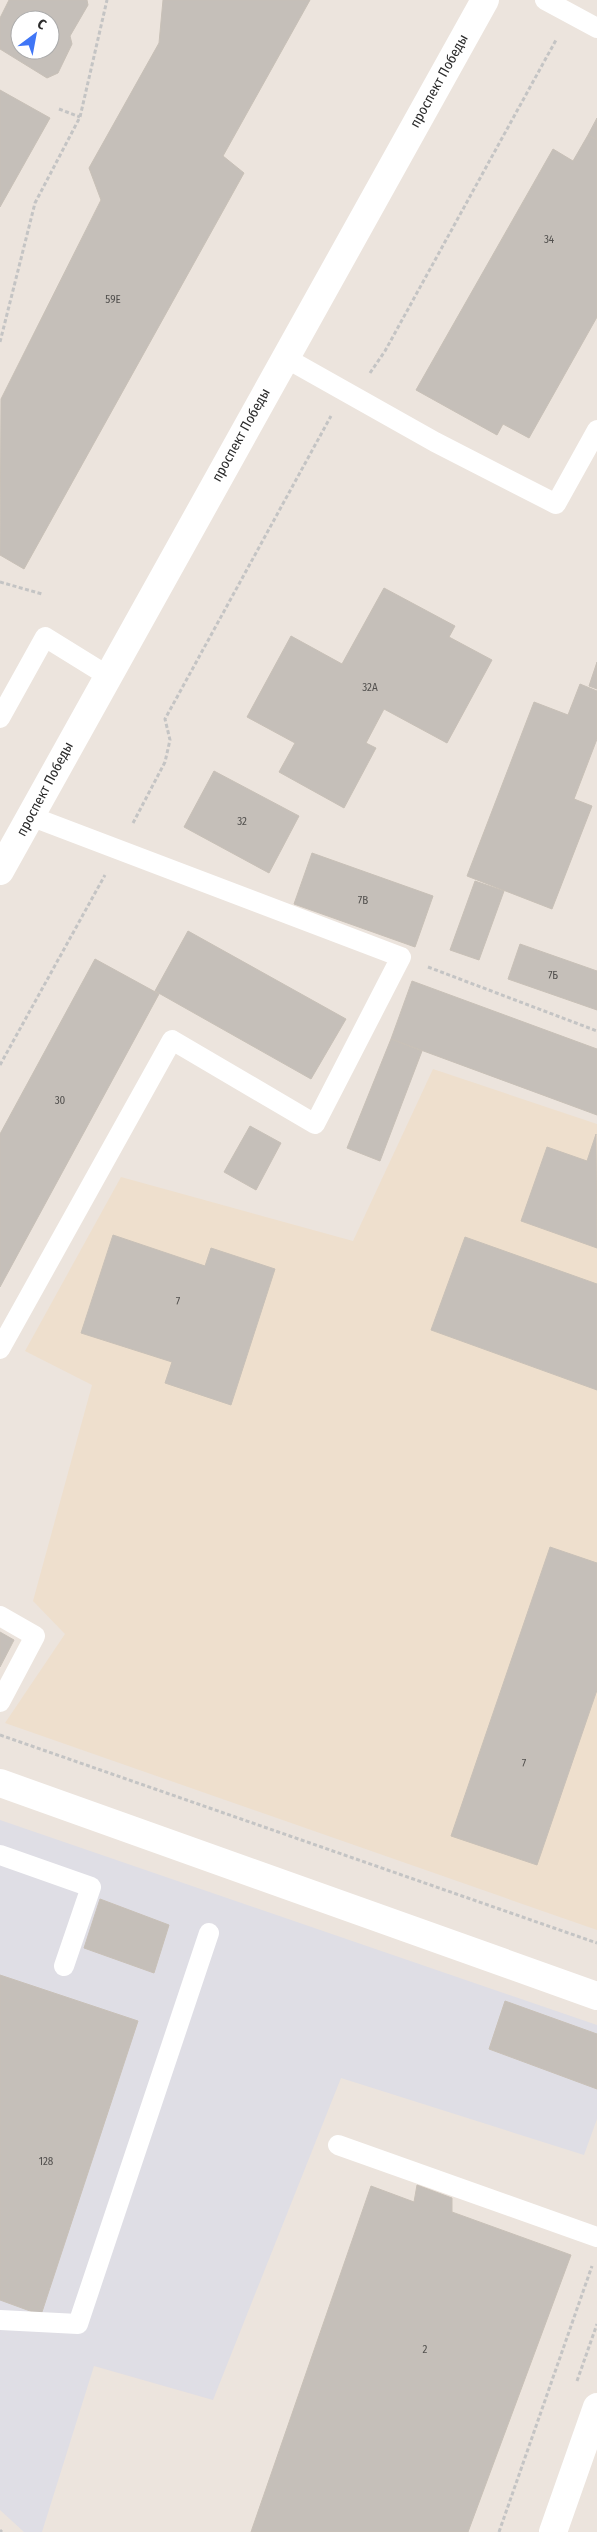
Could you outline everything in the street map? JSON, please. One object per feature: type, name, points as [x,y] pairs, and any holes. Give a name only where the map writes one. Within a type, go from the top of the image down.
[{"type":"street","name":"проспект Победы","points":[[0,871],[284,357],[485,0]]},
{"type":"street","points":[[0,1783],[597,1996]]},
{"type":"street","points":[[553,2532],[597,2407]]},
{"type":"lane","points":[[545,0],[597,28]]},
{"type":"lane","points":[[284,357],[435,442],[556,504],[597,430]]},
{"type":"lane","points":[[0,718],[44,637],[108,676]]},
{"type":"lane","points":[[0,1349],[172,1040],[315,1124],[401,957],[30,816]]},
{"type":"lane","points":[[0,1616],[35,1636],[0,1702]]},
{"type":"lane","points":[[0,1854],[91,1887],[64,1966]]},
{"type":"lane","points":[[0,2320],[78,2324],[210,1933]]},
{"type":"lane","points":[[338,2144],[597,2237]]},
{"type":"path","points":[[0,342],[35,203],[80,117],[107,0]]},
{"type":"path","points":[[0,1065],[119,851],[165,762],[170,740],[165,719],[327,422],[370,373],[384,351],[473,194],[570,13]]},
{"type":"path","points":[[59,108],[80,117]]},
{"type":"path","points":[[0,582],[42,594]]},
{"type":"path","points":[[401,957],[597,1031]]},
{"type":"path","points":[[0,1735],[597,1943]]},
{"type":"path","points":[[499,2532],[594,2260]]},
{"type":"shaded area","points":[[433,1069],[597,1124],[597,1930],[5,1723],[65,1634],[33,1601],[92,1385],[25,1351],[121,1177],[353,1241]]},
{"type":"shaded area","points":[[0,1820],[597,2025],[597,2119],[584,2155],[341,2078],[213,2400],[94,2366],[42,2532],[24,2532],[0,2510]]},
{"type":"building","points":[[9,0],[87,0],[88,5],[70,36],[72,44],[58,73],[47,78],[18,60],[60,60],[60,10],[10,10],[10,55],[0,49],[0,18]]},
{"type":"building","points":[[163,0],[310,0],[223,156],[244,173],[24,569],[0,555],[1,399],[101,200],[89,168],[159,43]]},
{"type":"building","points":[[0,90],[50,118],[0,207]]},
{"type":"building","points":[[597,118],[597,140],[588,135]]},
{"type":"building","points":[[588,135],[597,140],[597,317],[529,438],[503,424],[497,435],[416,390],[553,149],[573,161]]},
{"type":"building","points":[[384,588],[455,626],[449,637],[492,660],[447,743],[384,709],[366,743],[376,748],[344,808],[279,772],[295,743],[247,717],[291,636],[342,664]]},
{"type":"building","points":[[597,662],[597,689],[589,686]]},
{"type":"building","points":[[580,684],[597,691],[597,739],[574,799],[592,806],[552,909],[467,876],[534,702],[568,715]]},
{"type":"building","points":[[214,771],[299,816],[269,873],[184,827]]},
{"type":"building","points":[[312,853],[433,896],[415,947],[294,904]]},
{"type":"building","points":[[475,881],[504,891],[479,960],[450,950]]},
{"type":"building","points":[[188,931],[346,1019],[311,1079],[155,991]]},
{"type":"building","points":[[520,944],[597,971],[597,1010],[508,979]]},
{"type":"building","points":[[95,959],[159,994],[0,1287],[0,1134]]},
{"type":"building","points":[[412,981],[597,1049],[597,1115],[391,1039]]},
{"type":"building","points":[[391,1039],[422,1051],[380,1161],[347,1148]]},
{"type":"building","points":[[250,1126],[281,1143],[256,1190],[224,1172]]},
{"type":"building","points":[[596,1134],[597,1248],[521,1221],[547,1147],[587,1161]]},
{"type":"building","points":[[113,1235],[205,1266],[211,1248],[275,1269],[231,1405],[165,1383],[172,1362],[81,1333]]},
{"type":"building","points":[[465,1237],[597,1284],[597,1390],[431,1330]]},
{"type":"building","points":[[550,1547],[597,1563],[597,1690],[537,1865],[451,1836]]},
{"type":"building","points":[[0,1632],[14,1640],[0,1667]]},
{"type":"building","points":[[100,1899],[169,1925],[154,1973],[84,1948]]},
{"type":"building","points":[[0,1975],[138,2021],[41,2315],[0,2300]]},
{"type":"building","points":[[505,2001],[597,2034],[597,2089],[489,2049]]},
{"type":"building","points":[[417,2185],[452,2198],[452,2212],[571,2255],[468,2532],[251,2532],[371,2186],[414,2202]]}]
